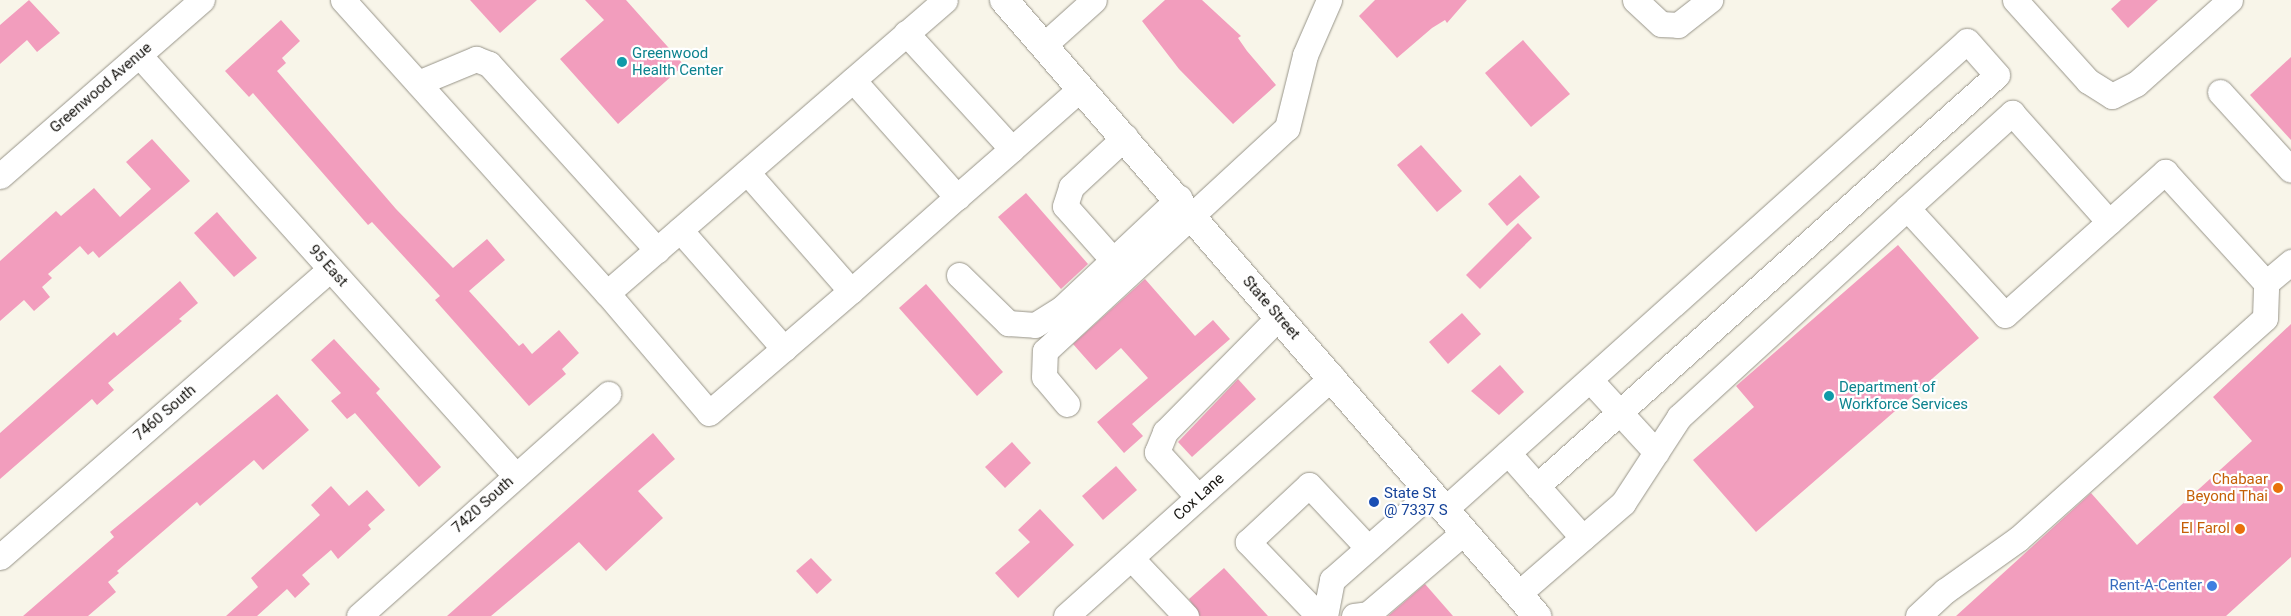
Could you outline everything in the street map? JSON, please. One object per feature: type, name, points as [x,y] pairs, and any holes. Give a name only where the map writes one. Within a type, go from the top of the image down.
[{"type":"main road","name":"State Street","points":[[1006,1],[1186,208],[1278,318],[1332,377],[1437,502],[1538,616]]},
{"type":"street","name":"Greenwood Avenue","points":[[0,176],[202,0]]},
{"type":"street","points":[[343,0],[607,294],[709,414],[851,292],[1081,88]]},
{"type":"street","points":[[607,294],[945,0]]},
{"type":"street","points":[[1044,45],[1094,0]]},
{"type":"street","points":[[959,275],[997,316],[1021,327],[1047,320],[1113,260],[1186,208],[1287,128],[1305,55],[1328,0]]},
{"type":"street","points":[[1635,0],[1661,24],[1678,25],[1710,0]]},
{"type":"street","points":[[2015,0],[2088,81],[2112,96],[2136,84],[2230,0]]},
{"type":"street","points":[[906,33],[1012,149]]},
{"type":"street","points":[[1325,616],[1332,580],[1368,548],[1508,453],[1967,41],[1997,75],[1537,486]]},
{"type":"street","name":"95 East","points":[[140,55],[516,476]]},
{"type":"street","points":[[418,82],[476,58],[489,64],[657,250]]},
{"type":"street","points":[[853,80],[957,197]]},
{"type":"street","points":[[2220,92],[2291,170]]},
{"type":"street","points":[[1518,594],[1623,502],[1679,417],[2012,113],[2109,222]]},
{"type":"street","points":[[1113,260],[1065,206],[1071,187],[1125,138]]},
{"type":"street","points":[[747,172],[851,292]]},
{"type":"street","points":[[1907,208],[2005,315],[2165,172],[2266,283],[2265,318],[2018,539],[1945,591],[1918,616]]},
{"type":"street","points":[[1067,404],[1044,377],[1046,351],[1186,208]]},
{"type":"street","points":[[680,230],[784,348]]},
{"type":"street","points":[[2266,283],[2291,262]]},
{"type":"street","name":"7460 South","points":[[0,557],[330,269]]},
{"type":"street","points":[[1198,497],[1157,452],[1165,432],[1278,318]]},
{"type":"street","name":"Cox Lane","points":[[1066,616],[1332,377]]},
{"type":"street","points":[[1590,380],[1656,452]]},
{"type":"street","name":"7420 South","points":[[359,616],[608,394]]},
{"type":"street","points":[[1508,453],[1583,538]]},
{"type":"street","points":[[1319,616],[1248,542],[1309,485],[1368,548]]},
{"type":"street","points":[[1354,616],[1368,614],[1464,532]]},
{"type":"street","points":[[1131,558],[1186,616]]},
{"type":"building","points":[[29,0],[60,33],[37,52],[27,40],[0,64],[0,25]]},
{"type":"building","points":[[470,0],[537,0],[500,33]]},
{"type":"building","name":"Greenwood Health Center","points":[[585,0],[626,0],[684,65],[618,124],[560,59],[604,20]]},
{"type":"building","points":[[1165,0],[1202,0],[1241,36],[1238,38],[1247,51],[1276,85],[1233,124],[1179,69],[1142,21]]},
{"type":"building","points":[[1375,0],[1467,0],[1447,23],[1445,20],[1432,28],[1397,58],[1359,16]]},
{"type":"building","points":[[2121,0],[2158,0],[2128,28],[2111,9]]},
{"type":"building","points":[[281,20],[300,41],[282,58],[286,63],[277,71],[396,209],[453,268],[487,239],[505,260],[469,291],[519,346],[523,343],[532,354],[559,330],[579,353],[562,369],[566,374],[529,406],[435,300],[440,296],[372,222],[368,225],[253,93],[249,97],[225,71]]},
{"type":"building","points":[[1523,40],[1570,94],[1531,127],[1485,73]]},
{"type":"building","points":[[2291,57],[2291,140],[2250,95]]},
{"type":"building","points":[[152,139],[190,181],[99,258],[93,251],[88,255],[80,246],[48,274],[52,278],[42,287],[50,297],[34,311],[24,300],[0,321],[0,261],[56,211],[61,216],[94,188],[120,217],[151,189],[126,162]]},
{"type":"building","points":[[1421,145],[1462,191],[1437,212],[1397,165]]},
{"type":"building","points":[[1520,175],[1540,197],[1507,226],[1488,204]]},
{"type":"building","points":[[1026,193],[1088,264],[1061,289],[998,217]]},
{"type":"building","points":[[217,212],[257,258],[234,277],[194,233]]},
{"type":"building","points":[[1518,223],[1532,238],[1480,289],[1466,275]]},
{"type":"building","name":"Department of Workforce Services","points":[[1898,245],[1979,338],[1756,532],[1693,460],[1754,407],[1736,386]]},
{"type":"building","points":[[1145,279],[1195,336],[1213,320],[1230,339],[1132,424],[1143,436],[1124,453],[1097,422],[1148,378],[1121,348],[1096,370],[1073,344]]},
{"type":"building","points":[[180,281],[198,303],[179,319],[182,321],[108,383],[114,390],[97,405],[92,399],[0,479],[0,433],[114,332],[117,336]]},
{"type":"building","points":[[926,284],[1003,372],[977,396],[899,308]]},
{"type":"building","points":[[1462,313],[1481,334],[1448,364],[1429,342]]},
{"type":"building","points":[[2291,324],[2291,557],[2226,616],[1956,616],[2091,493],[2137,545],[2252,441],[2213,397]]},
{"type":"building","points":[[334,339],[380,389],[376,393],[441,467],[419,487],[355,413],[347,419],[331,401],[341,393],[311,360]]},
{"type":"building","points":[[1500,365],[1524,392],[1499,415],[1471,391]]},
{"type":"building","points":[[1238,379],[1256,399],[1192,457],[1178,442]]},
{"type":"building","points":[[277,394],[309,430],[263,470],[254,460],[200,506],[197,502],[117,571],[119,573],[108,582],[116,592],[88,616],[23,616],[114,537],[110,532]]},
{"type":"building","points":[[653,433],[675,459],[638,491],[663,518],[606,571],[579,542],[491,616],[447,616]]},
{"type":"building","points":[[1012,442],[1031,463],[1005,488],[985,467]]},
{"type":"building","points":[[1116,466],[1137,490],[1103,520],[1082,496]]},
{"type":"building","points":[[331,486],[349,506],[367,490],[385,510],[368,525],[371,529],[338,559],[331,550],[302,575],[310,584],[295,598],[287,589],[257,616],[226,616],[258,587],[251,578],[320,515],[311,505]]},
{"type":"building","points":[[1040,509],[1074,545],[1018,598],[995,573],[1030,542],[1018,530]]},
{"type":"building","points":[[811,558],[832,580],[817,594],[796,571]]},
{"type":"building","points":[[1224,568],[1268,616],[1200,616],[1189,599]]},
{"type":"building","points":[[1425,584],[1453,616],[1388,616]]},
{"type":"place","name":"Greenwood Health Center","points":[[622,62]]},
{"type":"place","name":"Department of Workforce Services","points":[[1829,396]]},
{"type":"place","name":"Chabaar Beyond Thai","points":[[2278,488]]},
{"type":"place","name":"State St @ 7337 S","points":[[1374,502]]},
{"type":"place","name":"El Farol","points":[[2240,529]]},
{"type":"place","name":"Rent-A-Center","points":[[2212,586]]}]
